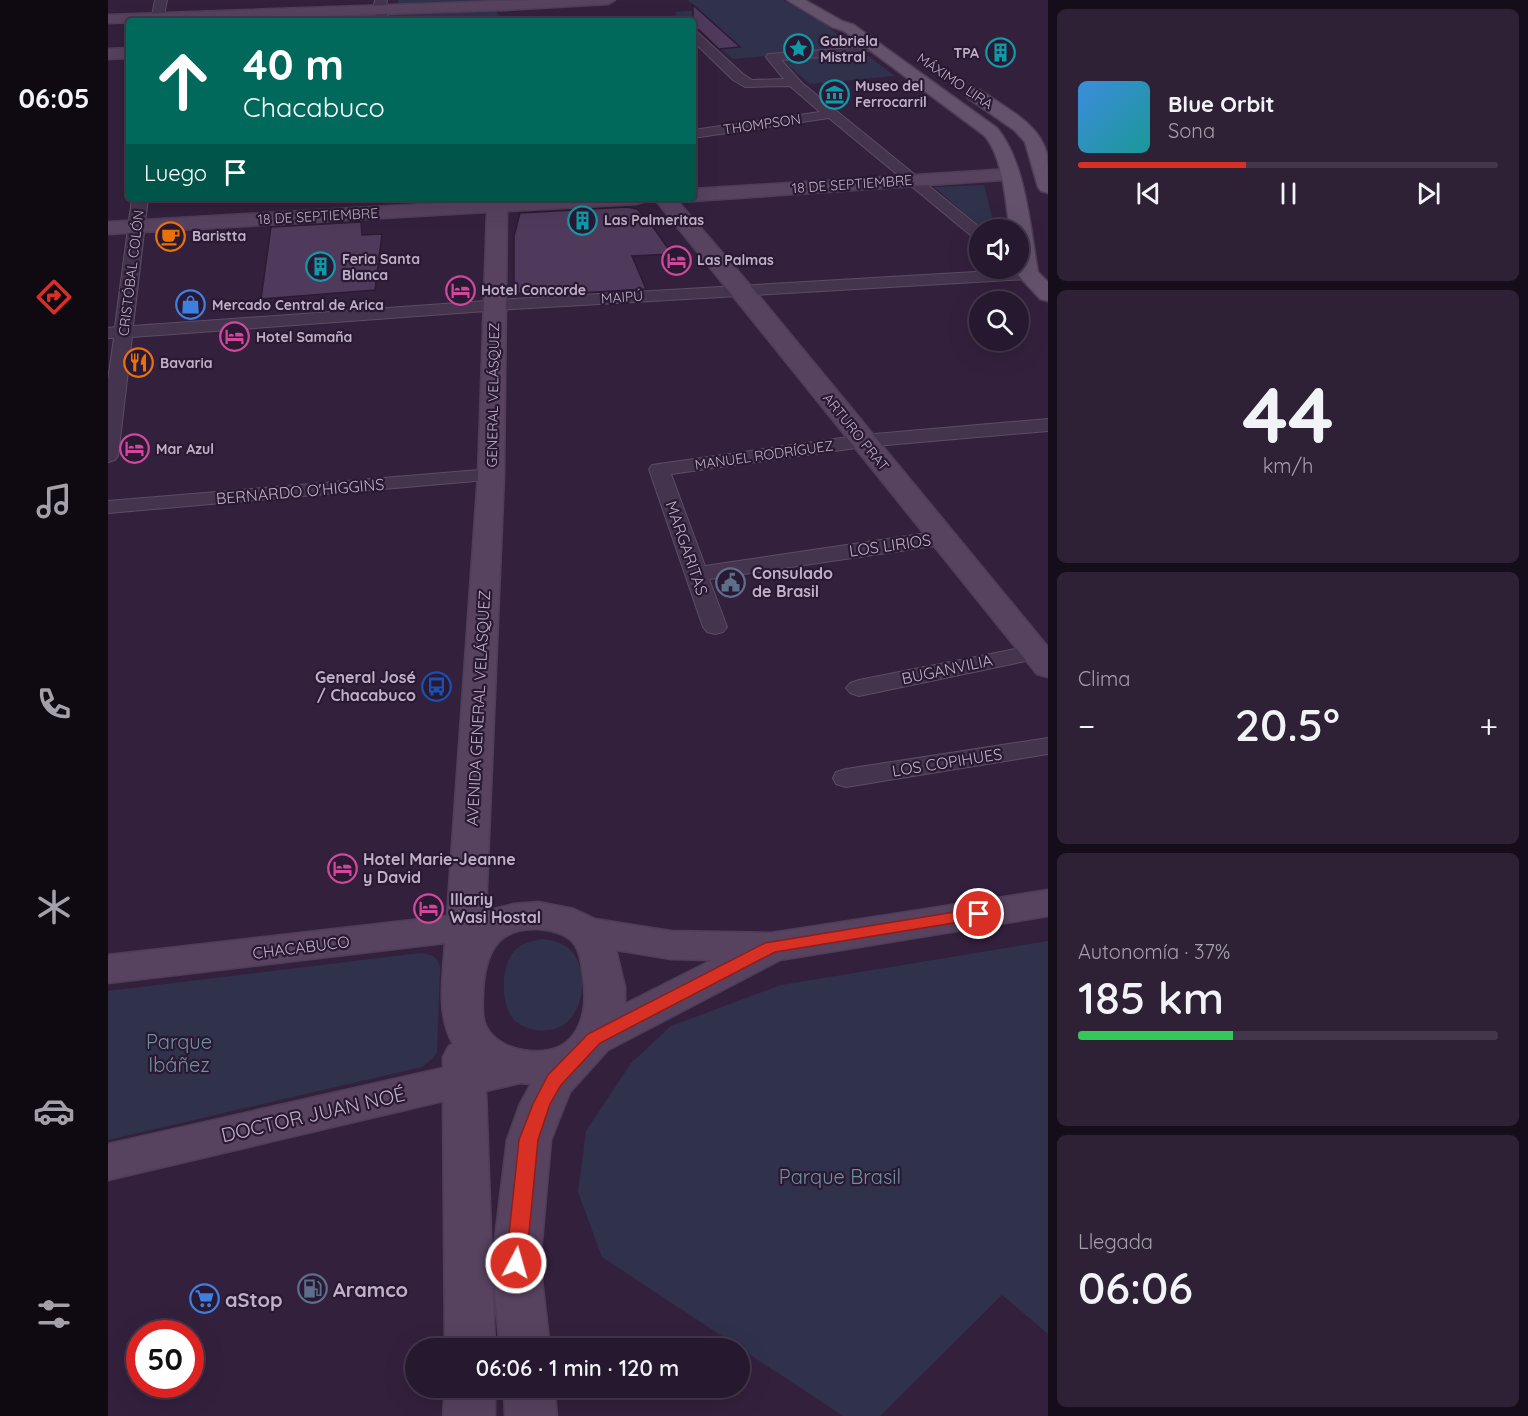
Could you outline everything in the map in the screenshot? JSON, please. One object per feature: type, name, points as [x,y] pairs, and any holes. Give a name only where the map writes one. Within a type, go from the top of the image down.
[{"type":"main road","points":[[182,18],[608,0]]},
{"type":"main road","name":"MÁXIMO LIRA","points":[[794,0],[837,24],[849,28],[991,132],[1000,143],[1010,175],[1016,219]]},
{"type":"main road","points":[[505,6],[513,18]]},
{"type":"main road","points":[[852,13],[872,25]]},
{"type":"main road","points":[[108,19],[126,19]]},
{"type":"main road","name":"MÁXIMO LIRA","points":[[837,24],[836,29],[898,74],[917,76]]},
{"type":"main road","points":[[108,54],[126,53]]},
{"type":"main road","name":"MÁXIMO LIRA","points":[[958,83],[1020,126],[1034,141],[1048,187]]},
{"type":"main road","name":"18 DE SEPTIEMBRE","points":[[696,195],[1010,175]]},
{"type":"main road","name":"18 DE SEPTIEMBRE","points":[[108,228],[584,201]]},
{"type":"main road","name":"ARTURO PRAT","points":[[667,201],[742,290],[1042,660]]},
{"type":"main road","name":"GENERAL VELÁSQUEZ","points":[[491,475],[497,206]]},
{"type":"main road","points":[[1029,276],[1048,294]]},
{"type":"main road","name":"AVENIDA GENERAL VELÁSQUEZ","points":[[479,926],[491,475]]},
{"type":"main road","points":[[470,1338],[463,992],[472,948],[481,935],[479,926],[509,917],[538,915],[555,917],[585,931],[671,945],[771,947],[1048,903]]},
{"type":"main road","name":"CHACABUCO","points":[[108,969],[479,926]]},
{"type":"main road","points":[[524,1338],[516,1263],[529,1140],[542,1104],[555,1080],[593,1041],[605,1015],[606,990],[594,941],[585,931]]},
{"type":"main road","points":[[463,992],[468,1034],[477,1046],[495,1058],[518,1067],[541,1068],[573,1058],[593,1041],[771,947]]},
{"type":"main road","name":"DOCTOR JUAN NOÉ","points":[[108,1162],[518,1067]]},
{"type":"main road","points":[[469,1416],[470,1398]]},
{"type":"main road","points":[[530,1398],[531,1416]]},
{"type":"street","points":[[157,18],[161,0]]},
{"type":"street","points":[[696,38],[738,77],[750,84],[794,82]]},
{"type":"street","points":[[764,61],[863,50]]},
{"type":"street","points":[[764,61],[780,83]]},
{"type":"street","points":[[764,61],[794,82],[969,226]]},
{"type":"street","name":"THOMPSON","points":[[696,134],[831,114]]},
{"type":"street","name":"CRISTÓBAL COLÓN","points":[[108,456],[116,332],[140,201]]},
{"type":"street","name":"MAIPÚ","points":[[116,332],[969,274]]},
{"type":"street","name":"MANUEL RODRÍGUEZ","points":[[659,469],[863,441],[1048,425]]},
{"type":"street","name":"MARGARITAS","points":[[659,469],[715,627]]},
{"type":"street","name":"BERNARDO O'HIGGINS","points":[[108,507],[491,475]]},
{"type":"street","name":"LOS LIRIOS","points":[[697,574],[941,538]]},
{"type":"street","name":"BUGANVILIA","points":[[860,688],[1042,660]]},
{"type":"street","name":"LOS COPIHUES","points":[[846,778],[1048,746]]},
{"type":"green space","points":[[398,0],[561,0],[398,6]]},
{"type":"green space","points":[[688,0],[783,0],[817,18],[851,45],[844,49],[733,59],[696,28],[696,18],[672,18],[671,16],[677,15],[675,12],[698,10]]},
{"type":"green space","points":[[495,9],[501,18],[388,18],[387,13]]},
{"type":"green space","points":[[864,53],[895,76],[810,84],[780,59]]},
{"type":"green space","points":[[984,185],[992,219],[971,219],[934,187]]},
{"type":"green space","points":[[542,939],[562,944],[568,948],[576,958],[581,971],[580,1001],[573,1015],[563,1025],[550,1030],[532,1029],[514,1020],[507,1006],[504,988],[506,968],[514,952],[520,946]]},
{"type":"green space","name":"Parque Brasil","points":[[1048,941],[1048,1334],[1002,1295],[880,1416],[843,1416],[750,1355],[750,1338],[725,1338],[602,1257],[578,1192],[586,1131],[631,1063],[671,1026],[781,985]]},
{"type":"green space","name":"Parque Ibáñez","points":[[419,953],[433,957],[438,961],[440,969],[437,1052],[422,1067],[108,1140],[108,991]]},
{"type":"building","points":[[693,5],[740,47],[719,49],[696,30],[696,18],[693,18]]},
{"type":"building","points":[[627,207],[637,209],[672,254],[632,256],[646,289],[528,296],[514,292],[514,236],[520,213]]},
{"type":"building","name":"Feria Santa Blanca","points":[[361,222],[362,235],[382,234],[375,290],[261,299],[271,227]]},
{"type":"place","name":"Gabriela Mistral","points":[[799,49]]},
{"type":"place","name":"TPA","points":[[1000,53]]},
{"type":"place","name":"Museo del Ferrocarril","points":[[834,94]]},
{"type":"place","name":"Las Palmeritas","points":[[583,220]]},
{"type":"place","name":"Baristta","points":[[171,236]]},
{"type":"place","name":"Las Palmas","points":[[676,260]]},
{"type":"place","name":"Feria Santa Blanca","points":[[321,267]]},
{"type":"place","name":"Hotel Concorde","points":[[460,290]]},
{"type":"place","name":"Mercado Central de Arica","points":[[191,305]]},
{"type":"place","name":"Hotel Samaña","points":[[235,337]]},
{"type":"place","name":"Bavaria","points":[[139,363]]},
{"type":"place","name":"Mar Azul","points":[[135,449]]},
{"type":"place","name":"Consulado de Brasil","points":[[731,582]]},
{"type":"place","name":"General José / Chacabuco","points":[[437,686]]},
{"type":"place","name":"Hotel Marie-Jeanne y David","points":[[342,868]]},
{"type":"place","name":"Illariy Wasi Hostal","points":[[429,908]]},
{"type":"place","name":"Aramco","points":[[312,1289]]},
{"type":"place","name":"aStop","points":[[204,1299]]},
{"type":"route","points":[[516,1263],[529,1140],[542,1104],[555,1080],[594,1039],[771,947],[979,914]]}]
